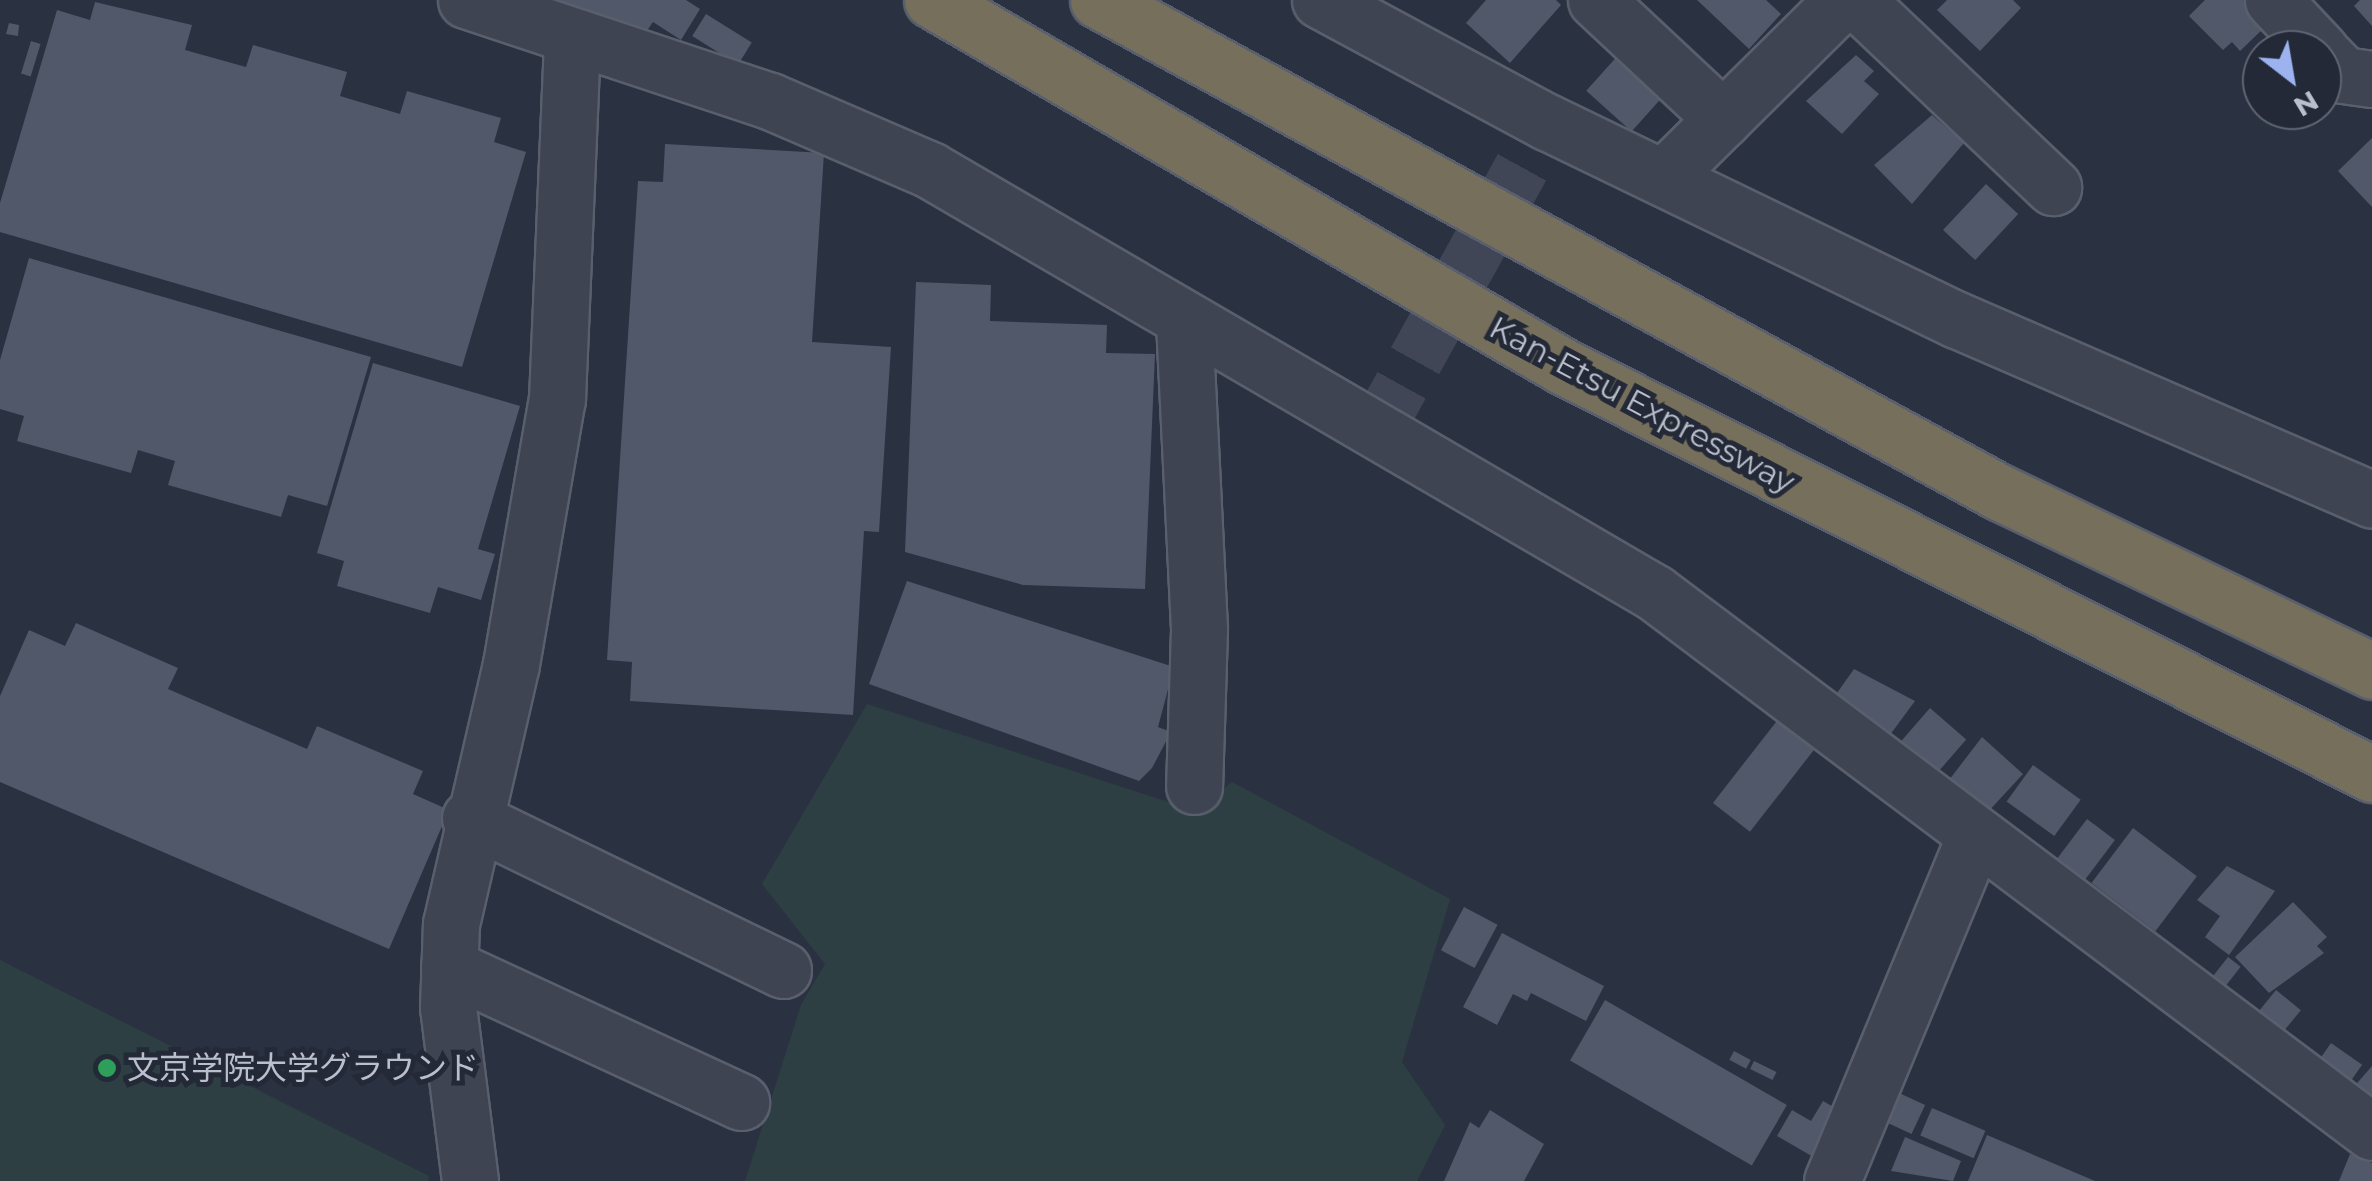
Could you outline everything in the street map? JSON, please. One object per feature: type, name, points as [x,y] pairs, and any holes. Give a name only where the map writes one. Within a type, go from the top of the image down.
[{"type":"highway","name":"Kan-Etsu Expressway","points":[[932,0],[1564,367],[2372,774]]},
{"type":"highway","points":[[1098,0],[2000,492],[2372,671]]},
{"type":"street","points":[[466,0],[770,100],[930,170],[1184,322],[1655,593],[2372,1132]]},
{"type":"street","points":[[1320,0],[1957,320],[2372,500]]},
{"type":"street","points":[[1596,0],[1722,119]]},
{"type":"street","points":[[2273,0],[2301,30]]},
{"type":"street","points":[[1666,176],[1829,5],[2053,188]]},
{"type":"street","points":[[470,1181],[448,967],[470,818],[511,664],[557,398],[572,37]]},
{"type":"street","points":[[2342,74],[2372,79]]},
{"type":"street","points":[[1184,322],[1198,630],[1194,786]]},
{"type":"street","points":[[470,818],[782,970]]},
{"type":"street","points":[[1832,1181],[1975,835]]},
{"type":"street","points":[[448,967],[740,1102]]},
{"type":"shaded area","points":[[867,704],[1196,811],[1232,782],[1450,899],[1402,1062],[1445,1125],[1417,1181],[745,1181],[801,1005],[825,964],[762,884]]},
{"type":"shaded area","name":"文京学院大学グラウンド","points":[[0,960],[429,1176],[428,1181],[0,1181]]},
{"type":"building","points":[[555,0],[686,0],[700,9],[681,40],[653,22],[646,32]]},
{"type":"building","points":[[1486,0],[1556,0],[1561,5],[1510,63],[1466,23]]},
{"type":"building","points":[[1697,0],[1766,0],[1781,14],[1749,49]]},
{"type":"building","points":[[1947,0],[2013,0],[2021,8],[1980,51],[1937,10]]},
{"type":"building","points":[[2205,0],[2251,0],[2267,25],[2262,30],[2242,30],[2240,51],[2232,42],[2223,50],[2189,16]]},
{"type":"building","points":[[2360,0],[2372,0],[2372,26],[2354,6]]},
{"type":"building","points":[[95,2],[192,25],[185,50],[246,67],[253,45],[347,72],[340,96],[400,114],[407,91],[501,118],[494,142],[526,152],[462,367],[0,232],[0,203],[57,10],[90,20]]},
{"type":"building","points":[[706,14],[752,43],[738,65],[692,36]]},
{"type":"building","points":[[9,23],[19,25],[18,36],[6,34]]},
{"type":"building","points":[[31,41],[41,44],[31,76],[21,74]]},
{"type":"building","points":[[1621,52],[1666,93],[1632,131],[1586,91]]},
{"type":"building","points":[[1856,55],[1874,71],[1864,81],[1879,94],[1842,134],[1806,101]]},
{"type":"building","points":[[1932,115],[1964,143],[1912,204],[1874,165]]},
{"type":"building","points":[[2372,138],[2372,207],[2338,171]]},
{"type":"building","points":[[665,144],[824,153],[812,342],[891,347],[879,532],[864,531],[853,715],[630,701],[632,662],[607,660],[638,181],[663,182]]},
{"type":"building","points":[[1986,184],[2018,214],[1975,260],[1943,230]]},
{"type":"building","points":[[29,258],[371,357],[327,506],[288,495],[281,517],[168,485],[175,461],[138,450],[131,473],[17,441],[24,416],[0,409],[0,360]]},
{"type":"building","points":[[916,282],[991,285],[990,321],[1107,325],[1106,353],[1155,354],[1145,589],[1023,585],[905,552]]},
{"type":"building","points":[[373,363],[520,406],[478,549],[495,554],[481,600],[438,587],[430,613],[337,586],[344,561],[317,553]]},
{"type":"building","points":[[907,581],[1174,667],[1158,727],[1171,732],[1152,768],[1139,781],[869,684]]},
{"type":"building","points":[[76,623],[178,668],[168,689],[307,749],[317,726],[423,771],[413,794],[449,810],[389,949],[0,782],[0,696],[29,630],[65,646]]},
{"type":"building","points":[[1854,669],[1915,701],[1887,739],[1832,700]]},
{"type":"building","points":[[1930,708],[1966,739],[1933,778],[1897,746]]},
{"type":"building","points":[[1780,717],[1817,746],[1750,832],[1713,803]]},
{"type":"building","points":[[1982,737],[2023,774],[1986,814],[1946,784]]},
{"type":"building","points":[[2033,765],[2081,800],[2054,836],[2007,801]]},
{"type":"building","points":[[2087,819],[2115,840],[2075,893],[2047,872]]},
{"type":"building","points":[[2133,828],[2197,876],[2155,931],[2091,883]]},
{"type":"building","points":[[2227,866],[2275,891],[2229,955],[2205,937],[2220,916],[2197,900]]},
{"type":"building","points":[[2293,902],[2327,937],[2317,946],[2324,953],[2269,993],[2235,957]]},
{"type":"building","points":[[1464,907],[1498,925],[1475,968],[1441,950]]},
{"type":"building","points":[[1502,933],[1604,986],[1586,1021],[1531,993],[1527,1001],[1513,994],[1497,1025],[1463,1007]]},
{"type":"building","points":[[2228,957],[2241,967],[2218,995],[2206,985]]},
{"type":"building","points":[[2276,990],[2301,1010],[2277,1040],[2252,1020]]},
{"type":"building","points":[[1605,1000],[1787,1105],[1752,1166],[1570,1061]]},
{"type":"building","points":[[2331,1043],[2362,1065],[2343,1092],[2312,1070]]},
{"type":"building","points":[[1734,1051],[1751,1060],[1746,1069],[1729,1060]]},
{"type":"building","points":[[1754,1061],[1776,1072],[1773,1080],[1750,1069]]},
{"type":"building","points":[[2372,1066],[2372,1105],[2352,1089]]},
{"type":"building","points":[[1897,1092],[1925,1105],[1912,1134],[1883,1121]]},
{"type":"building","points":[[1823,1101],[1844,1113],[1815,1158],[1777,1136],[1792,1110],[1811,1121]]},
{"type":"building","points":[[1932,1108],[1985,1131],[1974,1158],[1920,1136]]},
{"type":"building","points":[[1490,1110],[1544,1144],[1524,1181],[1444,1181],[1470,1122],[1479,1128]]},
{"type":"building","points":[[1987,1135],[2095,1181],[1968,1181]]},
{"type":"building","points":[[1905,1137],[1961,1161],[1953,1181],[1891,1171]]},
{"type":"building","points":[[2350,1154],[2372,1163],[2372,1181],[2339,1181]]},
{"type":"tunnel","points":[[1375,433],[1547,122]]},
{"type":"place","name":"文京学院大学グラウンド","points":[[107,1068]]}]
